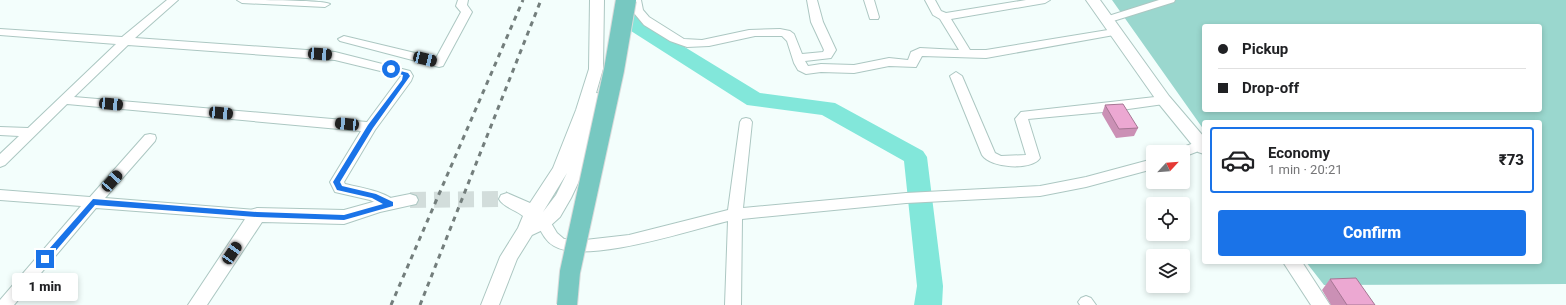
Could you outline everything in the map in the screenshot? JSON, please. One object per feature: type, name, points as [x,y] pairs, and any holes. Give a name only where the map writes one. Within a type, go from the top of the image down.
[{"type":"main road","points":[[567,305],[570,272],[614,70],[626,0]]},
{"type":"street","points":[[0,162],[126,40],[173,0]]},
{"type":"street","points":[[242,0],[325,4]]},
{"type":"street","points":[[344,39],[439,63],[467,12],[461,6],[463,0]]},
{"type":"street","points":[[538,218],[561,169],[584,110],[596,69],[597,0]]},
{"type":"street","points":[[490,305],[509,256],[526,230],[538,218],[561,202],[574,176],[604,86],[607,68],[606,0]]},
{"type":"street","points":[[636,0],[639,15],[646,22],[681,42],[695,44],[712,43],[739,35],[780,31],[788,34],[802,67],[806,70],[821,68],[844,69],[889,62],[912,64],[915,55],[920,52],[986,54],[1110,26],[1170,0]]},
{"type":"street","points":[[799,58],[827,54],[830,50],[817,22],[812,0]]},
{"type":"street","points":[[872,0],[869,0],[874,17]]},
{"type":"street","points":[[930,0],[937,13],[944,18],[967,54]]},
{"type":"street","points":[[944,18],[1045,0]]},
{"type":"street","points":[[1093,0],[1164,100],[1202,146]]},
{"type":"street","points":[[0,32],[335,56],[401,72],[407,76],[370,126],[337,182],[337,186],[344,190],[374,196],[390,204]]},
{"type":"street","points":[[370,64],[384,49]]},
{"type":"street","points":[[956,76],[989,155],[991,159],[997,161],[1029,160],[1032,158],[1021,119],[1025,115],[1114,107],[1164,100]]},
{"type":"street","points":[[64,100],[370,126]]},
{"type":"street","points":[[733,305],[735,214],[746,122]]},
{"type":"street","points":[[0,131],[30,132]]},
{"type":"street","points":[[6,304],[150,138]]},
{"type":"street","points":[[1190,150],[1202,147]]},
{"type":"street","points":[[507,199],[521,205],[538,218],[552,237],[560,243],[571,246],[585,246],[629,241],[735,214],[906,198],[1040,191],[1086,182],[1146,166]]},
{"type":"street","points":[[0,195],[257,215],[344,217],[410,200]]},
{"type":"street","points":[[197,305],[257,215]]},
{"type":"street","points":[[1293,264],[1321,305]]},
{"type":"shaded area","points":[[1112,0],[1566,0],[1566,284],[1324,285],[1308,264],[1542,264],[1542,120],[1202,120],[1202,127]]},
{"type":"building","points":[[1123,104],[1138,128],[1119,129],[1105,105]]},
{"type":"building","points":[[1356,278],[1375,305],[1347,305],[1330,279]]},
{"type":"waterway","points":[[629,0],[638,27],[755,100],[827,108],[915,157],[930,286],[928,305]]},
{"type":"tunnel","points":[[410,200],[507,199]]},
{"type":"railway","points":[[391,305],[523,0]]},
{"type":"railway","points":[[420,305],[541,0]]},
{"type":"route","points":[[45,259],[93,202],[257,215],[344,217],[390,204],[374,196],[344,190],[337,186],[337,182],[370,126],[405,81],[407,76],[406,74],[391,69]]}]
